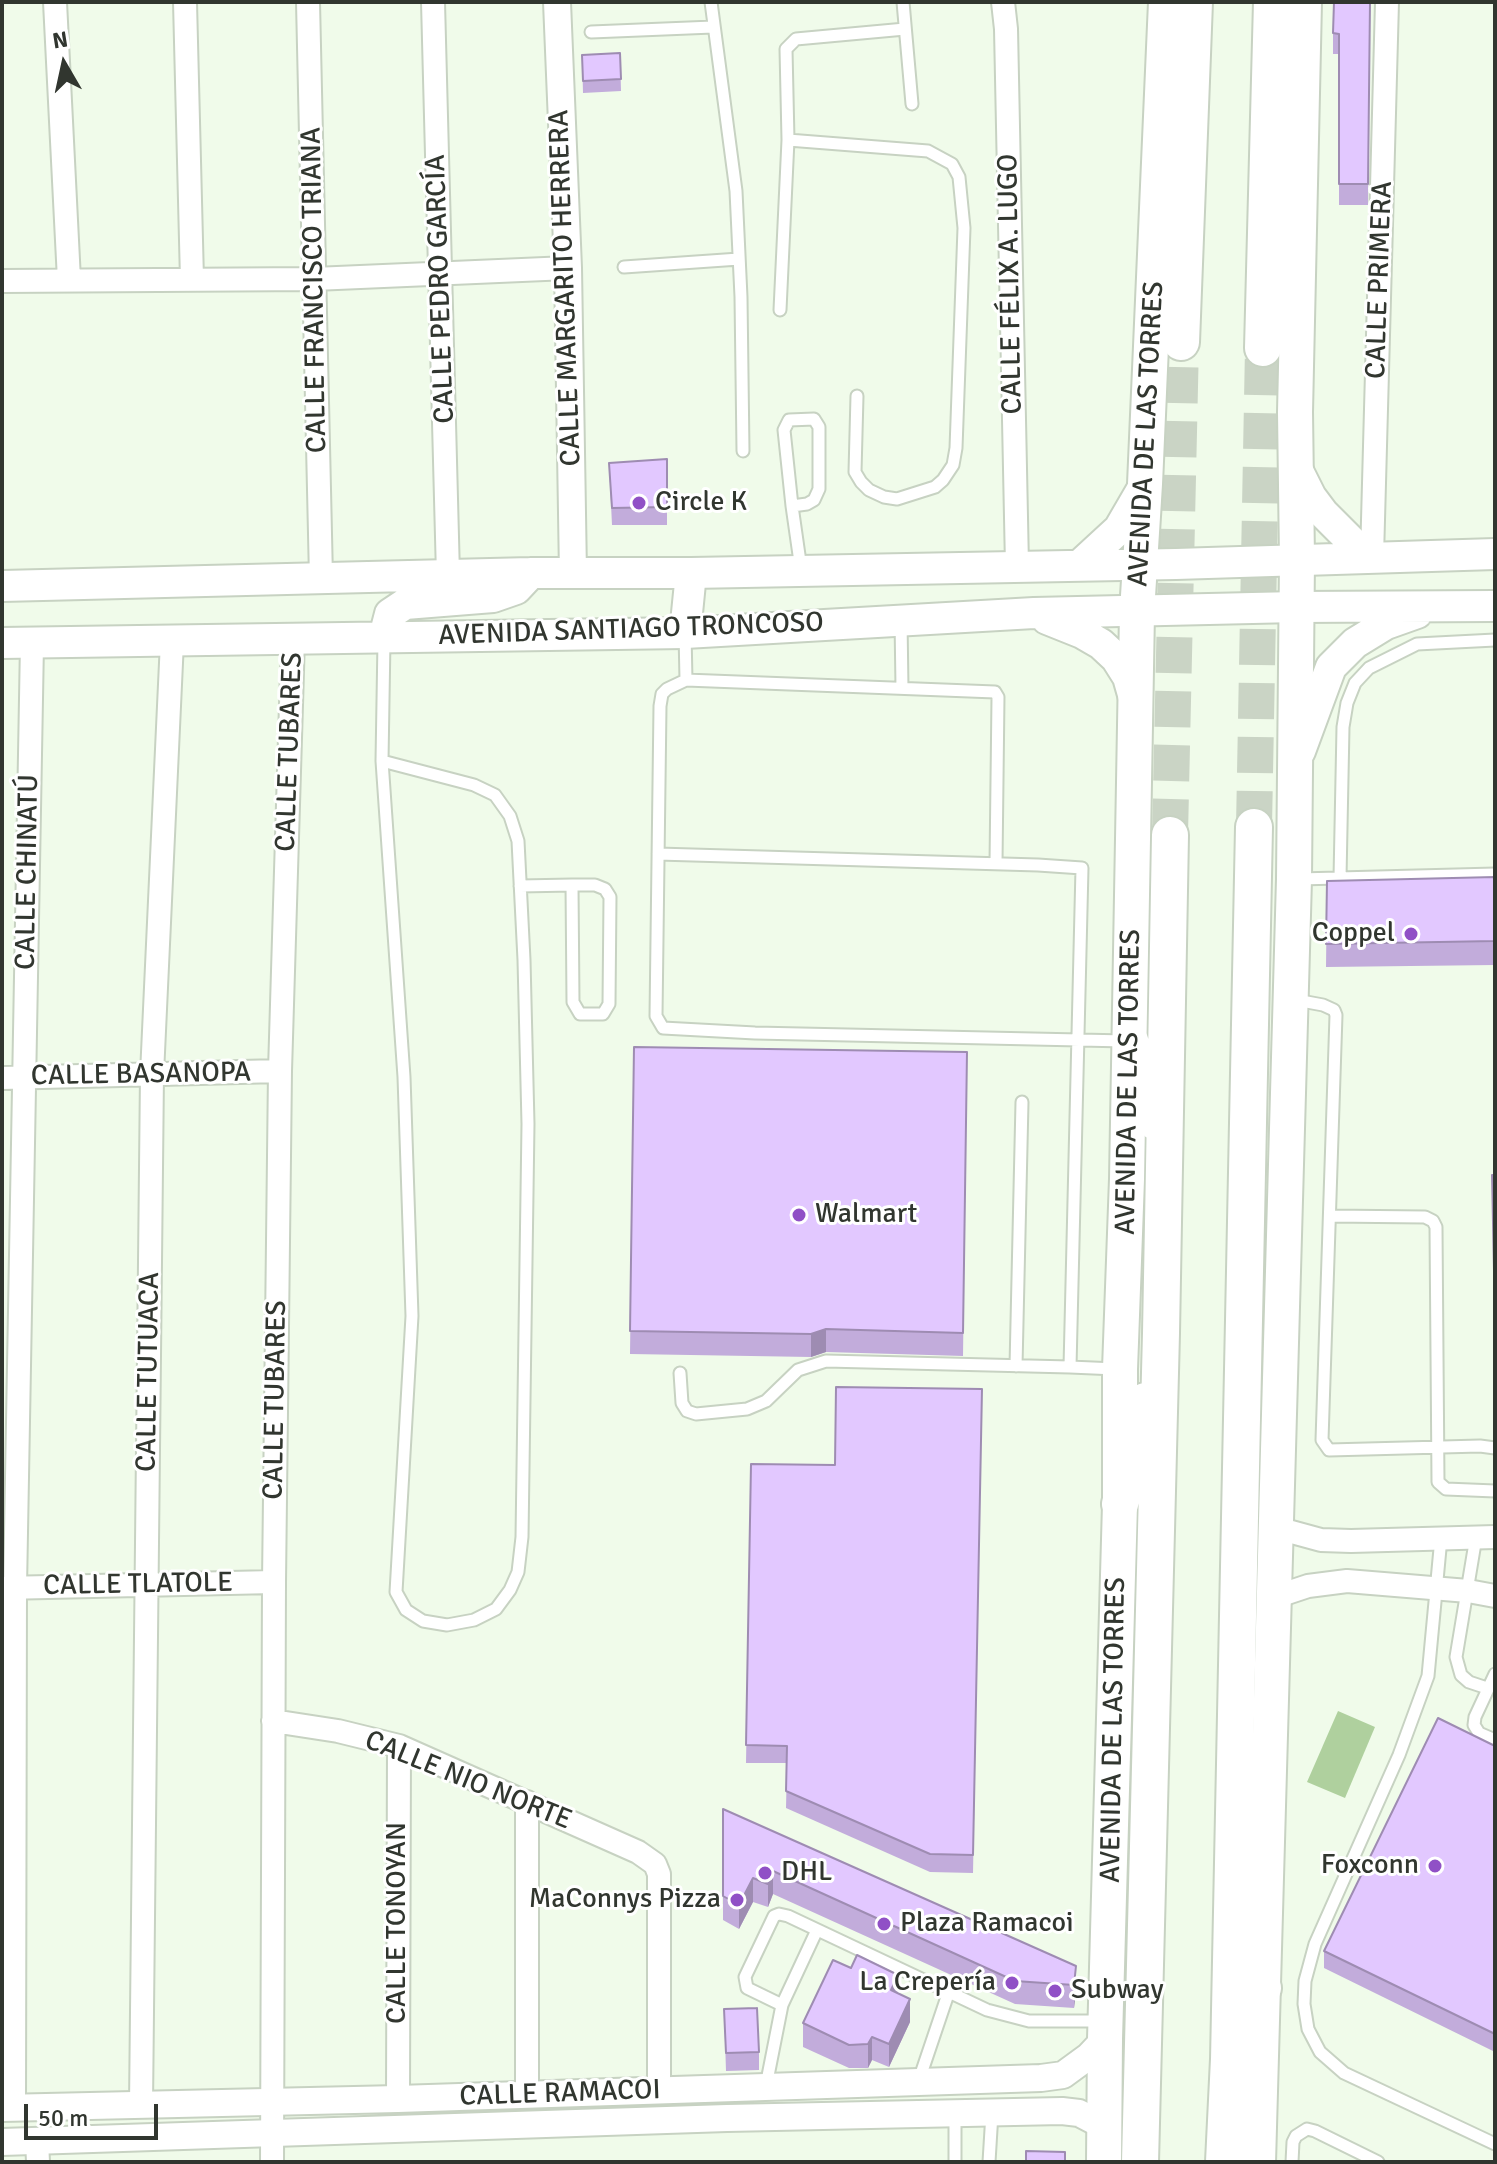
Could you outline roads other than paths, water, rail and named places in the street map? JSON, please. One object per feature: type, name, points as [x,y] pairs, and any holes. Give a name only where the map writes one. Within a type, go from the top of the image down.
[{"type":"highway","name":"AVENIDA DE LAS TORRES","points":[[1181,342],[1194,2]]},
{"type":"highway","points":[[1263,348],[1272,2]]},
{"type":"highway","points":[[1224,2162],[1229,2059],[1254,827]]},
{"type":"highway","name":"AVENIDA DE LAS TORRES","points":[[1140,2162],[1165,1147],[1148,1042],[1170,835]]},
{"type":"highway","points":[[1120,1504],[1161,1333]]},
{"type":"highway","points":[[1229,2059],[1263,1988]]},
{"type":"main road","name":"AVENIDA DE LAS TORRES","points":[[1104,2162],[1120,1504],[1120,1369],[1148,1042],[1137,710],[1137,612],[1166,2]]},
{"type":"main road","points":[[1258,2162],[1294,879],[1295,412],[1304,2]]},
{"type":"main road","points":[[1297,469],[1323,513],[1372,557]]},
{"type":"main road","points":[[1081,564],[1119,529],[1145,484]]},
{"type":"main road","name":"AVENIDA SANTIAGO TRONCOSO","points":[[2,586],[1495,554]]},
{"type":"main road","points":[[384,637],[390,614],[405,604],[493,597],[516,589],[531,573]]},
{"type":"main road","points":[[685,633],[691,573]]},
{"type":"main road","points":[[1294,768],[1331,667],[1355,643],[1386,624],[1436,606]]},
{"type":"main road","points":[[1296,607],[1495,606]]},
{"type":"main road","name":"AVENIDA SANTIAGO TRONCOSO","points":[[17,643],[685,633],[1034,613],[1296,607]]},
{"type":"main road","points":[[1034,613],[1082,633],[1116,658],[1128,677],[1137,710]]},
{"type":"street","points":[[55,2],[69,280]]},
{"type":"street","points":[[185,2],[192,280]]},
{"type":"street","name":"CALLE FRANCISCO TRIANA","points":[[308,2],[321,578]]},
{"type":"street","name":"CALLE PEDRO GARCÍA","points":[[433,2],[448,575]]},
{"type":"street","name":"CALLE MARGARITO HERRERA","points":[[557,2],[568,268],[573,574]]},
{"type":"street","name":"CALLE FÉLIX A. LUGO","points":[[1003,2],[1017,566]]},
{"type":"street","name":"CALLE PRIMERA","points":[[1372,557],[1387,2]]},
{"type":"street","points":[[2,281],[314,279],[442,271],[568,268]]},
{"type":"street","name":"CALLE TUBARES","points":[[272,2162],[280,1071],[293,638]]},
{"type":"street","name":"CALLE TUTUACA","points":[[141,2104],[152,1074],[172,641]]},
{"type":"street","name":"CALLE CHINATÚ","points":[[8,2108],[8,1588],[17,643]]},
{"type":"street","name":"CALLE BASANOPA","points":[[13,1078],[280,1071]]},
{"type":"street","points":[[1277,1528],[1321,1540],[1486,1537]]},
{"type":"street","name":"CALLE TLATOLE","points":[[8,1588],[274,1582]]},
{"type":"street","points":[[1275,1597],[1326,1582],[1437,1588],[1495,1596]]},
{"type":"street","name":"CALLE NIO NORTE","points":[[273,1721],[338,1731],[399,1746],[638,1852],[655,1864],[659,1874],[659,2090]]},
{"type":"street","name":"CALLE TONOYAN","points":[[398,2099],[399,1746]]},
{"type":"street","points":[[527,1802],[527,2096]]},
{"type":"street","points":[[1062,2111],[1074,2093],[1063,2075],[1089,2056],[1106,2030]]},
{"type":"street","name":"CALLE RAMACOI","points":[[8,2108],[527,2096],[1063,2075]]},
{"type":"street","name":"CALLE RAMACOI","points":[[2,2142],[37,2151],[272,2133],[955,2112],[1062,2111],[1079,2113],[1104,2126]]},
{"type":"lane","points":[[711,2],[736,191],[743,451]]},
{"type":"lane","points":[[903,2],[912,104]]},
{"type":"lane","points":[[591,32],[713,27]]},
{"type":"lane","points":[[780,310],[788,140],[786,49],[796,39],[905,29]]},
{"type":"lane","points":[[788,140],[928,151],[952,164],[959,177],[964,228],[956,448],[953,465],[943,480],[935,487],[897,499],[869,490],[855,472],[857,396]]},
{"type":"lane","points":[[624,267],[739,259]]},
{"type":"lane","points":[[792,506],[814,500],[819,489],[819,427],[814,419],[789,420],[784,430],[792,506],[802,571]]},
{"type":"lane","points":[[901,620],[902,688]]},
{"type":"lane","points":[[685,633],[686,680]]},
{"type":"lane","points":[[382,761],[474,785],[495,795],[510,816],[518,841],[528,1124],[522,1537],[518,1572],[496,1609],[474,1620],[447,1625],[423,1621],[406,1610],[396,1592],[412,1316],[404,1077],[382,761],[384,637]]},
{"type":"lane","points":[[1340,878],[1343,727],[1347,703],[1355,683],[1369,668],[1417,644],[1495,640]]},
{"type":"lane","points":[[996,863],[997,694],[992,691],[686,680],[662,694],[656,1016],[663,1028],[770,1034],[1148,1042]]},
{"type":"lane","points":[[658,854],[1082,868],[1070,1367]]},
{"type":"lane","points":[[1294,879],[1495,874]]},
{"type":"lane","points":[[520,886],[572,885],[595,885],[605,889],[610,897],[609,1004],[603,1014],[580,1014],[573,1002],[572,885]]},
{"type":"lane","points":[[1291,999],[1323,1005],[1334,1010],[1336,1015],[1322,1440],[1329,1450],[1495,1448]]},
{"type":"lane","points":[[1016,1366],[1022,1102]]},
{"type":"lane","points":[[1330,1216],[1425,1217],[1433,1221],[1436,1227],[1438,1482],[1446,1489],[1495,1491]]},
{"type":"lane","points":[[680,1373],[682,1403],[687,1411],[696,1414],[747,1409],[766,1401],[798,1370],[826,1361],[1120,1369]]},
{"type":"lane","points":[[1441,1537],[1428,1676],[1399,1755],[1315,1944],[1305,1981],[1304,2004],[1308,2029],[1320,2052],[1344,2073],[1495,2144]]},
{"type":"lane","points":[[1486,1537],[1468,1591],[1456,1657],[1461,1675],[1469,1682],[1487,1688]]},
{"type":"lane","points":[[1495,1674],[1475,1717],[1474,1730],[1495,1740]]},
{"type":"lane","points":[[782,2005],[747,1988],[745,1977],[774,1916],[788,1916],[987,2010],[1029,2021],[1106,2030]]},
{"type":"lane","points":[[766,2086],[782,2005],[817,1930]]},
{"type":"lane","points":[[919,2080],[948,1994]]},
{"type":"lane","points":[[955,2112],[955,2162]]},
{"type":"lane","points":[[989,2162],[992,2112]]},
{"type":"lane","points":[[1292,2162],[1293,2142],[1307,2129],[1378,2162]]},
{"type":"tunnel","points":[[1170,835],[1181,342]]},
{"type":"tunnel","points":[[1254,827],[1263,348]]},
{"type":"place","name":"Circle K","points":[[639,503]]},
{"type":"place","name":"Coppel","points":[[1411,934]]},
{"type":"place","name":"Walmart","points":[[799,1215]]},
{"type":"place","name":"Foxconn","points":[[1435,1866]]},
{"type":"place","name":"DHL","points":[[765,1873]]},
{"type":"place","name":"MaConnys Pizza","points":[[737,1900]]},
{"type":"place","name":"Plaza Ramacoi","points":[[884,1924]]},
{"type":"place","name":"La Crepería","points":[[1012,1983]]},
{"type":"place","name":"Subway","points":[[1055,1991]]}]
